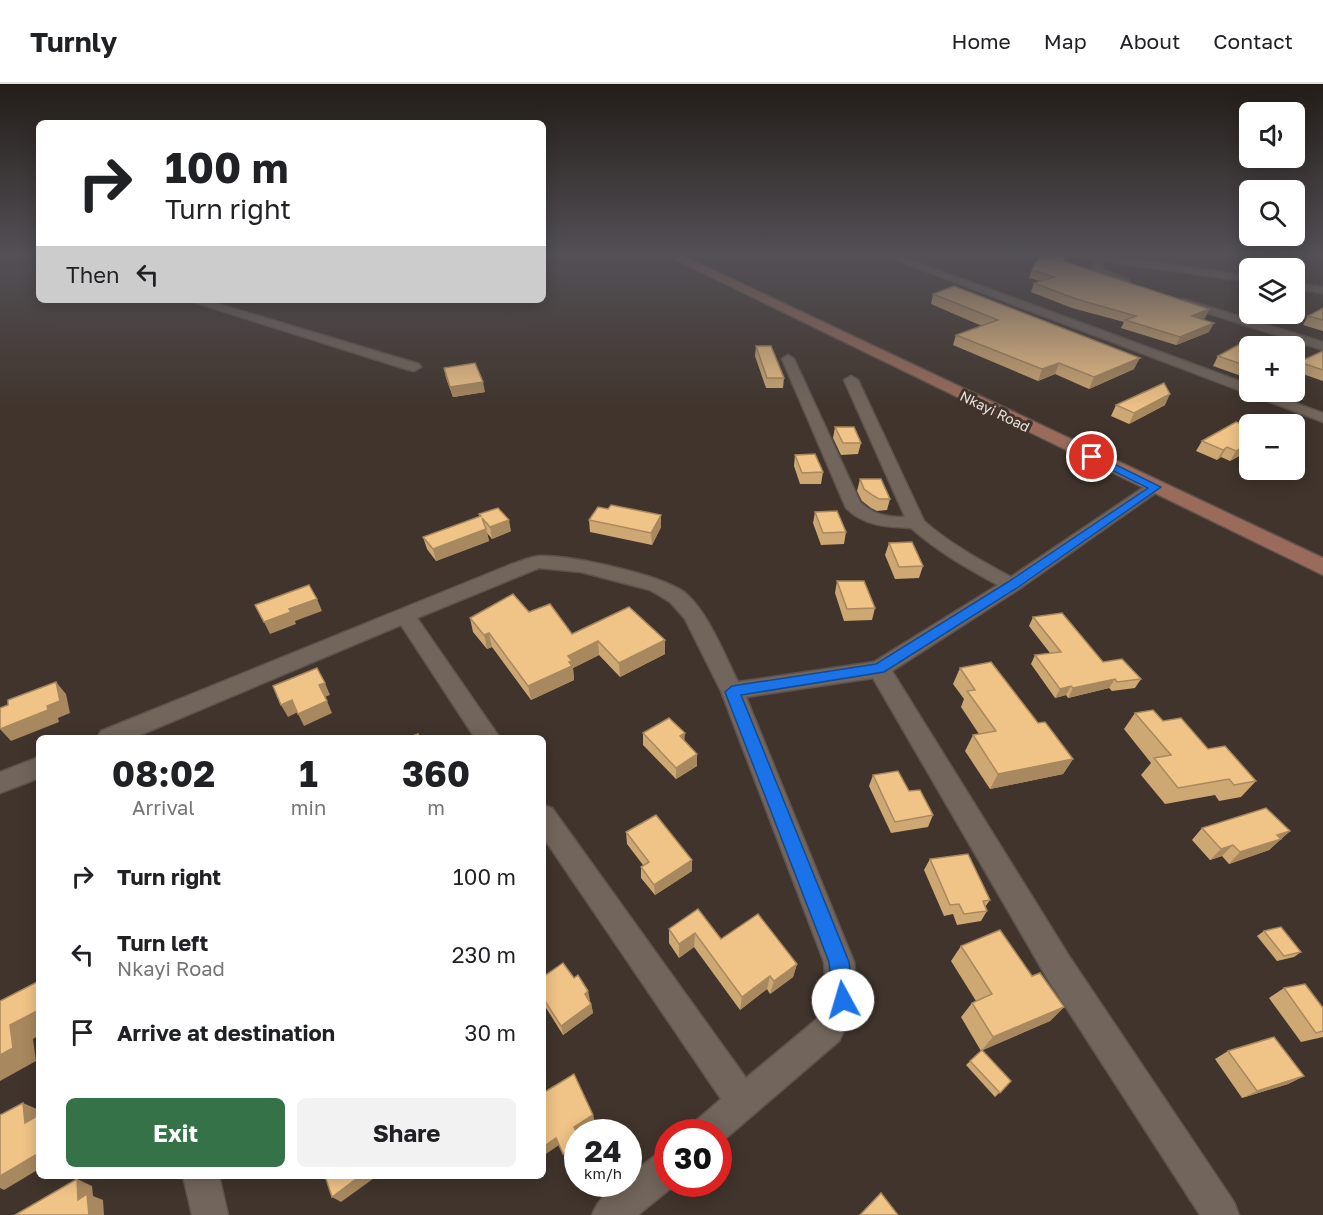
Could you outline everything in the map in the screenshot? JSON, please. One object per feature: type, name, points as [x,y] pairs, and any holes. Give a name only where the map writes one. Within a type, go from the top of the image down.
[{"type":"main road","name":"Nkayi Road","points":[[780,306],[1323,567]]},
{"type":"street","points":[[209,306],[414,367]]},
{"type":"street","points":[[1025,306],[1239,386]]},
{"type":"street","points":[[1197,306],[1323,346]]},
{"type":"street","points":[[788,358],[852,504],[864,516],[877,521],[916,523]]},
{"type":"street","points":[[851,380],[916,523],[936,541],[960,557],[1012,585]]},
{"type":"street","points":[[1280,402],[1323,418]]},
{"type":"street","points":[[732,692],[879,669],[1012,585],[1156,487]]},
{"type":"street","points":[[116,735],[528,565],[556,562],[581,566],[657,586],[677,597],[694,617],[732,692],[839,962],[843,1000],[828,1030],[724,1119]]},
{"type":"street","points":[[405,616],[486,735]]},
{"type":"street","points":[[879,669],[1058,967],[1221,1215]]},
{"type":"street","points":[[0,783],[36,768]]},
{"type":"street","points":[[546,820],[744,1102]]},
{"type":"street","points":[[202,1179],[210,1215]]},
{"type":"street","points":[[610,1215],[654,1179]]},
{"type":"building","points":[[962,306],[1005,306],[1140,358],[1094,377],[1059,363],[1042,369],[956,335],[998,320]]},
{"type":"building","points":[[1100,306],[1199,306],[1209,309],[1192,316],[1214,323],[1180,337],[1125,320],[1136,316]]},
{"type":"building","points":[[1323,308],[1323,320],[1308,316]]},
{"type":"building","points":[[1238,345],[1239,345],[1239,363],[1218,356]]},
{"type":"building","points":[[756,346],[771,346],[784,378],[767,378]]},
{"type":"building","points":[[1323,351],[1323,370],[1305,364],[1305,359]]},
{"type":"building","points":[[475,363],[483,382],[450,387],[444,368]]},
{"type":"building","points":[[1164,383],[1170,394],[1134,413],[1116,405]]},
{"type":"building","points":[[1236,422],[1239,423],[1239,449],[1236,451],[1227,447],[1223,450],[1202,441]]},
{"type":"building","points":[[835,427],[854,427],[861,443],[843,443]]},
{"type":"building","points":[[815,454],[823,472],[802,473],[795,455]]},
{"type":"building","points":[[860,479],[881,479],[890,499],[879,499],[874,496],[864,489]]},
{"type":"building","points":[[611,505],[661,515],[651,533],[589,520],[598,507],[608,509]]},
{"type":"building","points":[[498,508],[509,520],[490,527],[482,518],[486,529],[433,549],[423,537],[481,516],[479,514]]},
{"type":"building","points":[[837,511],[846,532],[823,533],[815,512]]},
{"type":"building","points":[[912,542],[923,566],[899,567],[889,543]]},
{"type":"building","points":[[837,581],[864,581],[875,608],[847,609]]},
{"type":"building","points":[[309,585],[317,599],[289,609],[291,612],[264,622],[255,605]]},
{"type":"building","points":[[513,594],[529,612],[550,604],[572,634],[629,607],[665,640],[619,663],[598,641],[568,656],[572,661],[569,662],[572,666],[528,686],[489,633],[484,635],[470,618]]},
{"type":"building","points":[[1062,613],[1103,662],[1122,659],[1141,679],[1117,682],[1115,679],[1060,689],[1035,655],[1061,652],[1033,617]]},
{"type":"building","points":[[991,662],[1038,723],[1045,722],[1073,759],[998,774],[973,735],[996,731],[967,691],[975,690],[960,668]]},
{"type":"building","points":[[317,668],[325,683],[319,685],[327,701],[298,714],[292,700],[281,705],[273,686]]},
{"type":"building","points":[[56,682],[60,701],[47,706],[48,710],[0,729],[0,708],[8,705],[8,700]]},
{"type":"building","points":[[1153,710],[1163,721],[1181,718],[1208,749],[1225,746],[1256,781],[1234,785],[1229,779],[1178,788],[1154,758],[1171,755],[1135,713]]},
{"type":"building","points":[[669,718],[685,733],[680,736],[697,754],[676,768],[643,733]]},
{"type":"building","points":[[898,771],[909,791],[920,790],[933,815],[895,822],[873,775]]},
{"type":"building","points":[[1266,808],[1290,831],[1277,835],[1281,839],[1240,852],[1233,845],[1221,849],[1202,828]]},
{"type":"building","points":[[656,815],[692,860],[654,885],[641,867],[649,862],[626,832]]},
{"type":"building","points":[[968,854],[990,900],[983,901],[987,911],[964,914],[959,904],[950,905],[930,859]]},
{"type":"building","points":[[698,909],[721,939],[758,914],[797,964],[774,981],[770,976],[742,997],[695,933],[679,944],[669,929]]},
{"type":"building","points":[[1281,927],[1301,952],[1284,956],[1264,931]]},
{"type":"building","points":[[1000,930],[1032,976],[1040,973],[1064,1007],[993,1037],[972,1003],[992,994],[961,946]]},
{"type":"building","points":[[563,963],[574,978],[578,975],[588,991],[585,994],[591,1004],[561,1026],[546,1003],[546,975]]},
{"type":"building","points":[[36,983],[36,1012],[10,1025],[13,1048],[0,1055],[0,1001]]},
{"type":"building","points":[[1305,984],[1323,1008],[1323,1031],[1316,1033],[1284,988]]},
{"type":"building","points":[[1274,1037],[1304,1076],[1257,1091],[1228,1051]]},
{"type":"building","points":[[982,1050],[1011,1081],[1000,1093],[970,1061]]},
{"type":"building","points":[[574,1074],[593,1115],[587,1119],[564,1119],[563,1154],[556,1138],[546,1145],[546,1091]]},
{"type":"building","points":[[23,1103],[25,1123],[36,1117],[36,1155],[0,1176],[0,1115]]},
{"type":"building","points":[[77,1179],[78,1200],[87,1194],[89,1215],[15,1215]]},
{"type":"building","points":[[326,1179],[356,1179],[332,1197]]},
{"type":"building","points":[[881,1193],[898,1215],[860,1215]]},
{"type":"route","points":[[843,1000],[839,962],[732,692],[879,669],[1012,585],[1156,487],[1092,457]]}]
